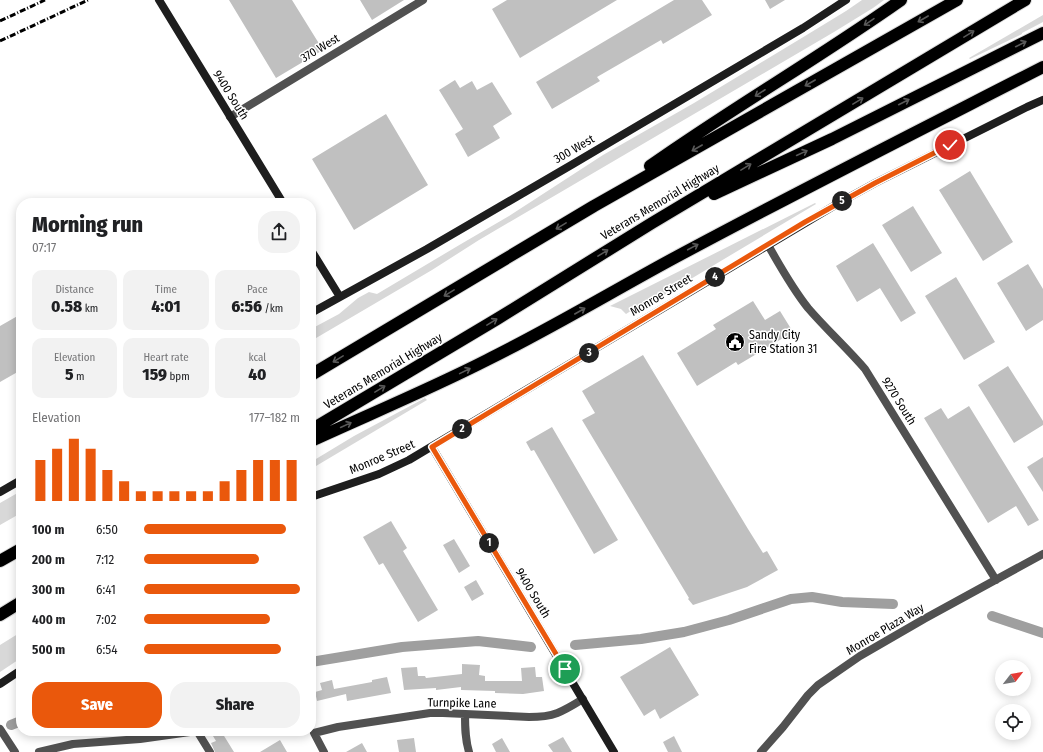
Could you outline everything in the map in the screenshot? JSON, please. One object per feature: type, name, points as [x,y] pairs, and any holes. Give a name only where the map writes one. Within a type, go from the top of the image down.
[{"type":"highway","points":[[594,206],[684,142],[838,43],[901,0]]},
{"type":"highway","points":[[316,372],[594,206],[957,0]]},
{"type":"highway","name":"Veterans Memorial Highway","points":[[316,427],[497,319],[652,223],[1025,0]]},
{"type":"highway","points":[[652,223],[832,139],[1043,33]]},
{"type":"highway","points":[[316,439],[436,385],[494,357],[552,327],[640,276],[831,175],[1043,68]]},
{"type":"highway","points":[[0,561],[16,552]]},
{"type":"highway","points":[[0,615],[16,605]]},
{"type":"street","name":"9400 South","points":[[159,0],[280,198]]},
{"type":"street","name":"370 West","points":[[230,117],[424,0]]},
{"type":"street","name":"300 West","points":[[316,310],[427,249],[573,164],[792,34],[846,0]]},
{"type":"street","name":"Monroe Street","points":[[316,495],[378,474],[409,460],[837,204],[875,183],[1043,100]]},
{"type":"street","name":"9270 South","points":[[768,245],[807,307],[865,369],[996,580]]},
{"type":"street","points":[[316,258],[340,297]]},
{"type":"street","name":"9400 South","points":[[432,447],[614,752]]},
{"type":"street","points":[[0,492],[16,483]]},
{"type":"street","name":"Monroe Plaza Way","points":[[761,752],[808,695],[818,686],[860,656],[1043,554]]},
{"type":"street","points":[[0,684],[16,673]]},
{"type":"street","name":"Turnpike Lane","points":[[316,732],[338,727],[430,713],[542,717],[554,715],[583,699]]},
{"type":"street","points":[[465,714],[466,744],[469,752]]},
{"type":"street","points":[[0,729],[15,752]]},
{"type":"street","points":[[39,752],[73,744],[161,736]]},
{"type":"street","points":[[200,736],[210,752]]},
{"type":"street","name":"Turnpike Lane","points":[[316,736],[324,752]]},
{"type":"shaded area","points":[[862,0],[884,0],[834,32],[479,240],[432,270],[316,338],[316,326],[339,314],[358,298],[369,292],[377,294],[509,216],[603,155],[694,103]]},
{"type":"shaded area","points":[[1043,15],[1043,22],[1022,34],[970,59],[969,58]]},
{"type":"shaded area","points":[[815,203],[816,204],[639,310],[637,307],[626,314],[621,309],[610,306]]},
{"type":"shaded area","points":[[425,398],[427,400],[316,466],[316,459],[354,436]]},
{"type":"shaded area","points":[[16,494],[16,516],[0,525],[0,503]]},
{"type":"shaded area","points":[[16,635],[16,661],[0,672],[0,645]]},
{"type":"building","points":[[229,0],[292,0],[323,50],[276,78]]},
{"type":"building","points":[[360,0],[404,0],[372,20]]},
{"type":"building","points":[[507,0],[617,0],[520,58],[492,9]]},
{"type":"building","points":[[674,0],[702,0],[712,15],[663,44],[661,40],[597,77],[600,81],[552,109],[536,82]]},
{"type":"building","points":[[765,0],[785,0],[770,9]]},
{"type":"building","points":[[455,80],[460,88],[472,81],[477,90],[492,82],[512,114],[493,126],[500,138],[468,157],[455,134],[463,129],[439,90]]},
{"type":"building","points":[[386,114],[428,185],[354,230],[312,159]]},
{"type":"building","points":[[970,171],[1013,242],[983,261],[939,190]]},
{"type":"building","points":[[913,206],[942,253],[911,272],[882,225]]},
{"type":"building","points":[[873,243],[916,313],[901,322],[880,288],[857,302],[836,266]]},
{"type":"building","points":[[1028,264],[1043,289],[1043,320],[1026,331],[997,283]]},
{"type":"building","points":[[956,277],[995,342],[964,360],[925,296]]},
{"type":"building","name":"Sandy City Fire Station 31","points":[[753,301],[765,320],[780,311],[793,332],[738,365],[736,362],[697,386],[677,353],[716,329],[713,325]]},
{"type":"building","points":[[16,317],[16,373],[0,382],[0,326]]},
{"type":"building","points":[[643,355],[763,553],[767,551],[778,570],[747,587],[693,605],[688,599],[689,598],[582,420],[595,413],[582,391]]},
{"type":"building","points":[[1008,366],[1043,421],[1043,425],[1014,443],[978,385]]},
{"type":"building","points":[[969,406],[1039,520],[1028,526],[1016,506],[988,523],[924,418],[941,408],[948,419]]},
{"type":"building","points":[[552,427],[618,540],[594,554],[534,450],[531,451],[526,442]]},
{"type":"building","points":[[1043,457],[1043,492],[1027,467]]},
{"type":"building","points":[[391,521],[407,548],[403,551],[438,610],[418,622],[383,563],[379,565],[363,537]]},
{"type":"building","points":[[454,539],[470,566],[459,573],[443,545]]},
{"type":"building","points":[[476,580],[484,594],[472,601],[464,587]]},
{"type":"building","points":[[670,647],[699,695],[660,719],[655,709],[644,716],[620,677]]},
{"type":"building","points":[[462,664],[480,665],[479,675],[485,676],[485,681],[522,681],[521,668],[535,667],[536,677],[542,677],[544,691],[523,694],[495,693],[495,691],[461,690],[461,687],[436,690],[436,688],[404,690],[401,668],[417,667],[418,676],[425,676],[426,678],[462,674]]},
{"type":"building","points":[[387,677],[391,693],[347,701],[346,694],[317,701],[316,692],[322,690],[320,683],[332,680],[334,689],[372,682],[372,680]]},
{"type":"building","points":[[213,736],[224,736],[234,752],[215,752],[211,743],[216,741]]},
{"type":"building","points":[[674,736],[682,752],[668,752],[663,742]]},
{"type":"building","points":[[563,737],[572,752],[553,752],[548,745]]},
{"type":"building","points":[[414,738],[416,752],[399,752],[397,740]]},
{"type":"building","points":[[502,738],[510,752],[496,752],[492,744]]},
{"type":"building","points":[[280,740],[287,752],[260,752]]},
{"type":"building","points":[[362,743],[367,752],[346,752]]},
{"type":"waterway","points":[[575,645],[641,639],[684,632],[729,620],[791,599],[812,597],[842,602],[893,604]]},
{"type":"waterway","points":[[992,616],[1043,633]]},
{"type":"waterway","points":[[316,661],[402,647],[478,641],[531,647]]},
{"type":"waterway","points":[[11,725],[16,723]]},
{"type":"railway","points":[[0,21],[45,0]]},
{"type":"railway","points":[[0,41],[88,0]]},
{"type":"place","name":"Sandy City Fire Station 31","points":[[735,342]]},
{"type":"route","points":[[565,669],[432,447],[805,222],[875,183],[950,145]]}]
